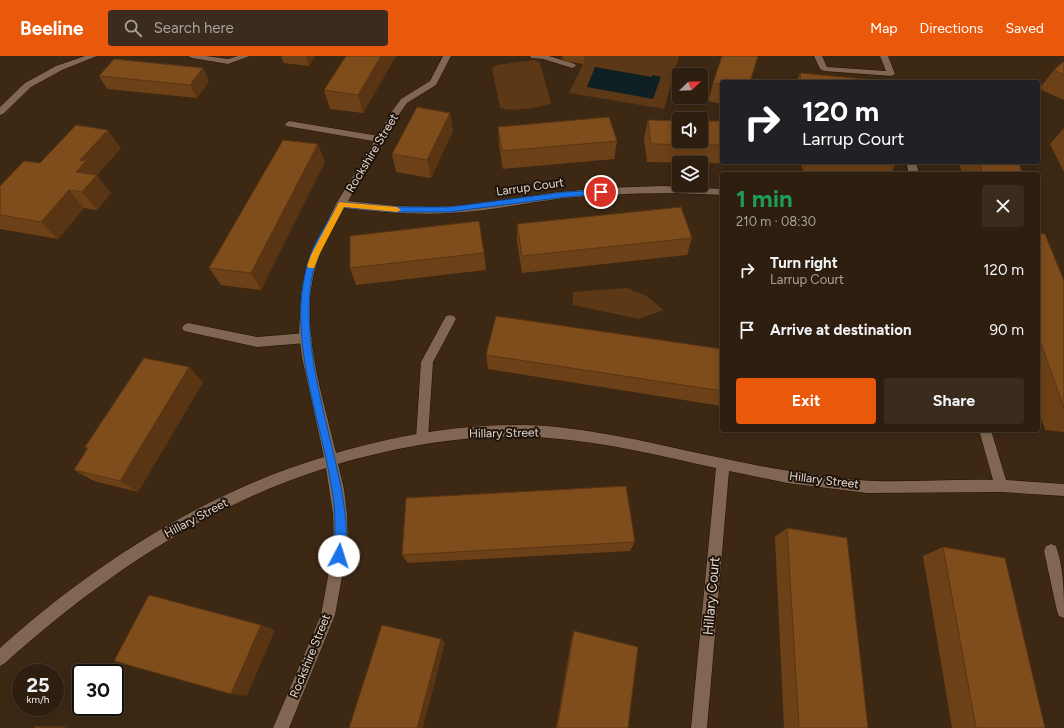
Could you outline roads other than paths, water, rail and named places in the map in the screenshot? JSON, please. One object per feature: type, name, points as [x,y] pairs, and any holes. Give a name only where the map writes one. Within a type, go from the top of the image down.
[{"type":"street","points":[[0,112],[28,85],[59,68],[93,56]]},
{"type":"street","points":[[192,56],[228,62],[246,56]]},
{"type":"street","name":"Rockshire Street","points":[[281,728],[328,615],[340,544],[340,514],[332,460],[320,416],[306,338],[306,294],[310,273],[315,255],[342,204],[396,112],[404,101],[433,83],[447,56]]},
{"type":"street","points":[[534,56],[544,57],[572,66]]},
{"type":"street","points":[[818,56],[824,68],[892,78],[884,56]]},
{"type":"street","points":[[290,124],[379,140]]},
{"type":"street","name":"Larrup Court","points":[[342,204],[395,210],[450,210],[565,194],[613,191],[690,190],[720,192]]},
{"type":"street","points":[[422,438],[428,362],[450,318]]},
{"type":"street","points":[[188,328],[257,342],[306,338]]},
{"type":"street","name":"Hillary Street","points":[[0,658],[69,601],[107,572],[157,539],[210,510],[257,487],[332,460],[422,438],[498,431],[555,433],[615,441],[723,464],[819,481],[880,487],[1001,486],[1064,490]]},
{"type":"street","points":[[986,432],[1001,486]]},
{"type":"street","name":"Hillary Court","points":[[699,728],[723,464]]},
{"type":"street","points":[[1051,551],[1064,611]]}]
